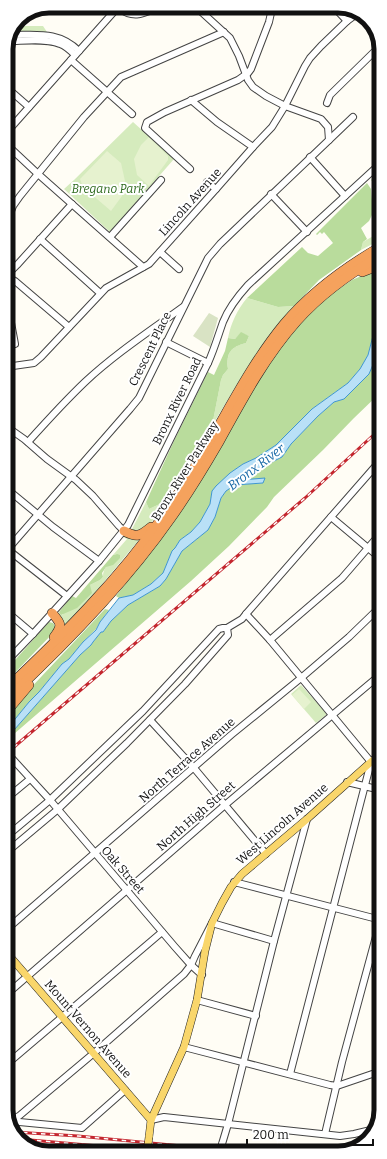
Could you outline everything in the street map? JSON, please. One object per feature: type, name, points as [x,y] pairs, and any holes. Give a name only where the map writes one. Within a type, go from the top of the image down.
[{"type":"highway","name":"Bronx River Parkway","points":[[13,692],[137,550],[163,516],[199,460],[247,376],[279,331],[301,306],[325,284],[374,251]]},
{"type":"highway","name":"Bronx River Parkway","points":[[13,683],[45,657],[112,591],[156,538],[198,477],[248,389],[273,351],[302,315],[318,299],[336,285],[374,260]]},
{"type":"highway","points":[[336,285],[374,267]]},
{"type":"highway","points":[[124,531],[139,536],[163,516]]},
{"type":"highway","points":[[13,704],[36,678],[60,628],[59,622],[52,613]]},
{"type":"main road","name":"West Lincoln Avenue","points":[[148,1146],[151,1120],[184,1047],[197,1000],[205,951],[212,923],[234,882],[374,759]]},
{"type":"main road","name":"Mount Vernon Avenue","points":[[13,960],[151,1120]]},
{"type":"street","points":[[13,125],[114,13]]},
{"type":"street","points":[[126,13],[131,15],[141,13]]},
{"type":"street","points":[[203,13],[230,38],[246,75],[253,87],[285,106],[321,119],[328,127],[329,140]]},
{"type":"street","points":[[190,169],[145,128],[147,122],[165,112],[246,75],[251,69],[271,13]]},
{"type":"street","points":[[340,13],[347,21]]},
{"type":"street","name":"Lincoln Avenue","points":[[13,366],[34,363],[100,293],[113,283],[150,264],[272,127],[285,106],[304,66],[321,46],[353,17]]},
{"type":"street","points":[[13,206],[84,117],[121,77],[224,32]]},
{"type":"street","points":[[16,35],[42,38]]},
{"type":"street","points":[[14,40],[54,36],[65,40],[75,55],[108,92],[132,114]]},
{"type":"street","points":[[327,103],[330,95],[374,52]]},
{"type":"street","points":[[13,93],[29,107]]},
{"type":"street","points":[[192,100],[217,122],[253,147]]},
{"type":"street","points":[[329,140],[353,117]]},
{"type":"street","name":"Crescent Place","points":[[13,542],[139,398],[208,258],[220,244],[329,140]]},
{"type":"street","points":[[13,151],[143,267]]},
{"type":"street","points":[[310,157],[345,196]]},
{"type":"street","name":"Bronx River Road","points":[[13,655],[99,561],[124,531],[135,514],[213,354],[223,322],[236,299],[248,285],[374,169]]},
{"type":"street","points":[[110,237],[161,180]]},
{"type":"street","points":[[207,182],[216,189]]},
{"type":"street","points":[[272,194],[307,232]]},
{"type":"street","points":[[13,269],[72,204]]},
{"type":"street","points":[[40,240],[100,293]]},
{"type":"street","points":[[160,252],[179,269]]},
{"type":"street","points":[[13,280],[69,327]]},
{"type":"street","points":[[28,442],[85,382],[117,355],[183,307]]},
{"type":"street","points":[[13,333],[15,344]]},
{"type":"street","points":[[166,342],[208,364]]},
{"type":"street","points":[[13,431],[47,459],[72,476],[93,496],[124,531]]},
{"type":"street","points":[[13,831],[50,800],[143,711],[219,628],[227,628],[242,619],[374,467]]},
{"type":"street","points":[[13,494],[53,527],[99,561]]},
{"type":"street","points":[[331,517],[374,553]]},
{"type":"street","points":[[270,640],[342,578],[374,541]]},
{"type":"street","points":[[13,554],[67,596]]},
{"type":"street","name":"North Terrace Avenue","points":[[13,924],[231,735],[349,637],[374,613]]},
{"type":"street","points":[[246,614],[270,640],[371,762],[290,1074]]},
{"type":"street","points":[[13,617],[33,634]]},
{"type":"street","points":[[13,847],[57,810],[150,720],[221,645],[228,636],[227,628]]},
{"type":"street","name":"North High Street","points":[[13,989],[225,805],[374,680]]},
{"type":"street","points":[[150,720],[194,768],[266,854]]},
{"type":"street","name":"Oak Street","points":[[13,760],[50,800],[162,932],[191,965],[202,975]]},
{"type":"street","points":[[13,793],[30,779]]},
{"type":"street","points":[[348,782],[374,788]]},
{"type":"street","points":[[222,1146],[274,941],[308,818]]},
{"type":"street","points":[[234,882],[374,918]]},
{"type":"street","points":[[212,923],[274,941]]},
{"type":"street","name":"West Lincoln Avenue","points":[[14,1119],[94,1053],[184,974],[191,965],[194,956],[212,923]]},
{"type":"street","points":[[13,1059],[162,932]]},
{"type":"street","points":[[325,1134],[342,1062],[374,942]]},
{"type":"street","points":[[197,1000],[256,1016]]},
{"type":"street","points":[[184,1047],[330,1085],[337,1086],[374,1074]]},
{"type":"street","points":[[16,1123],[82,1128],[125,1090]]},
{"type":"street","points":[[151,1120],[164,1117],[340,1136],[368,1131]]},
{"type":"green space","points":[[22,26],[43,26],[47,32],[18,31]]},
{"type":"green space","name":"Bregano Park","points":[[133,122],[174,159],[110,232],[64,189]]},
{"type":"green space","points":[[149,137],[168,156],[168,160],[149,186],[137,175],[134,159],[141,145]]},
{"type":"green space","points":[[107,151],[121,163],[125,181],[122,196],[111,211],[83,187],[80,179]]},
{"type":"green space","points":[[374,177],[374,184],[371,180]]},
{"type":"green space","points":[[367,183],[371,189],[373,213],[369,221],[361,228],[367,239],[363,242],[361,250],[319,280],[294,306],[278,307],[247,298],[302,247],[308,253],[318,256],[333,243],[324,232],[322,234],[320,232],[317,235],[316,234]]},
{"type":"green space","points":[[374,236],[374,243],[361,250],[363,242]]},
{"type":"green space","points":[[374,271],[374,332],[368,355],[360,369],[348,383],[312,409],[276,445],[230,473],[212,491],[210,504],[200,522],[191,532],[180,540],[172,551],[163,573],[151,584],[133,595],[119,598],[116,596],[162,537],[280,347],[305,317],[330,295],[352,280]]},
{"type":"green space","points":[[247,298],[278,307],[294,306],[260,349],[212,426],[221,380],[228,369],[229,354],[237,346],[246,343],[249,336],[241,333],[235,339],[228,338],[235,317]]},
{"type":"green space","points":[[209,313],[218,318],[210,347],[193,336]]},
{"type":"green space","points":[[241,332],[249,336],[246,343],[237,346],[229,354],[228,369],[221,380],[212,426],[164,502],[149,509],[146,502],[208,372],[214,375],[225,351],[228,338],[235,339]]},
{"type":"green space","points":[[374,362],[374,399],[274,497],[267,507],[229,546],[191,581],[13,735],[13,731],[80,655],[91,645],[101,632],[103,632],[111,621],[128,605],[160,586],[166,579],[182,551],[208,530],[215,517],[221,498],[226,491],[235,485],[263,483],[240,481],[244,475],[282,457],[291,444],[318,416],[334,402],[344,399],[369,374]]},
{"type":"green space","points":[[146,502],[149,509],[164,502],[145,530],[131,531]]},
{"type":"green space","points":[[125,535],[143,535],[93,595],[64,626],[58,614],[59,612],[62,615],[90,585],[103,577],[104,570],[117,554],[113,555],[127,539],[123,537]]},
{"type":"green space","points":[[113,555],[120,555],[120,558],[113,565],[106,567],[102,573],[103,577],[100,580],[90,585],[92,593],[77,608],[61,615],[59,612],[72,596],[76,598]]},
{"type":"green space","points":[[105,609],[109,610],[96,629],[69,659],[62,664],[13,722],[13,709]]},
{"type":"green space","points":[[49,622],[53,623],[55,626],[54,632],[13,675],[13,662]]},
{"type":"green space","points":[[301,685],[327,714],[316,723],[291,694]]},
{"type":"green space","points":[[299,689],[311,702],[304,709],[292,695]]},
{"type":"water","name":"Bronx River","points":[[374,332],[374,362],[369,374],[344,399],[334,402],[318,416],[291,444],[282,457],[245,475],[241,480],[265,478],[263,483],[235,485],[226,491],[221,498],[215,517],[208,530],[182,551],[166,579],[160,586],[128,605],[111,621],[103,632],[101,632],[91,645],[80,655],[13,731],[13,722],[62,664],[69,659],[83,642],[96,630],[100,622],[119,598],[133,595],[151,584],[163,573],[172,551],[180,540],[191,532],[200,522],[210,504],[212,491],[216,486],[230,473],[243,464],[256,458],[276,445],[312,409],[348,383],[360,369],[368,355]]},
{"type":"railway","points":[[13,748],[305,498],[374,435]]},
{"type":"railway","points":[[21,1132],[78,1136],[182,1146]]},
{"type":"railway","points":[[29,1140],[99,1146]]}]
